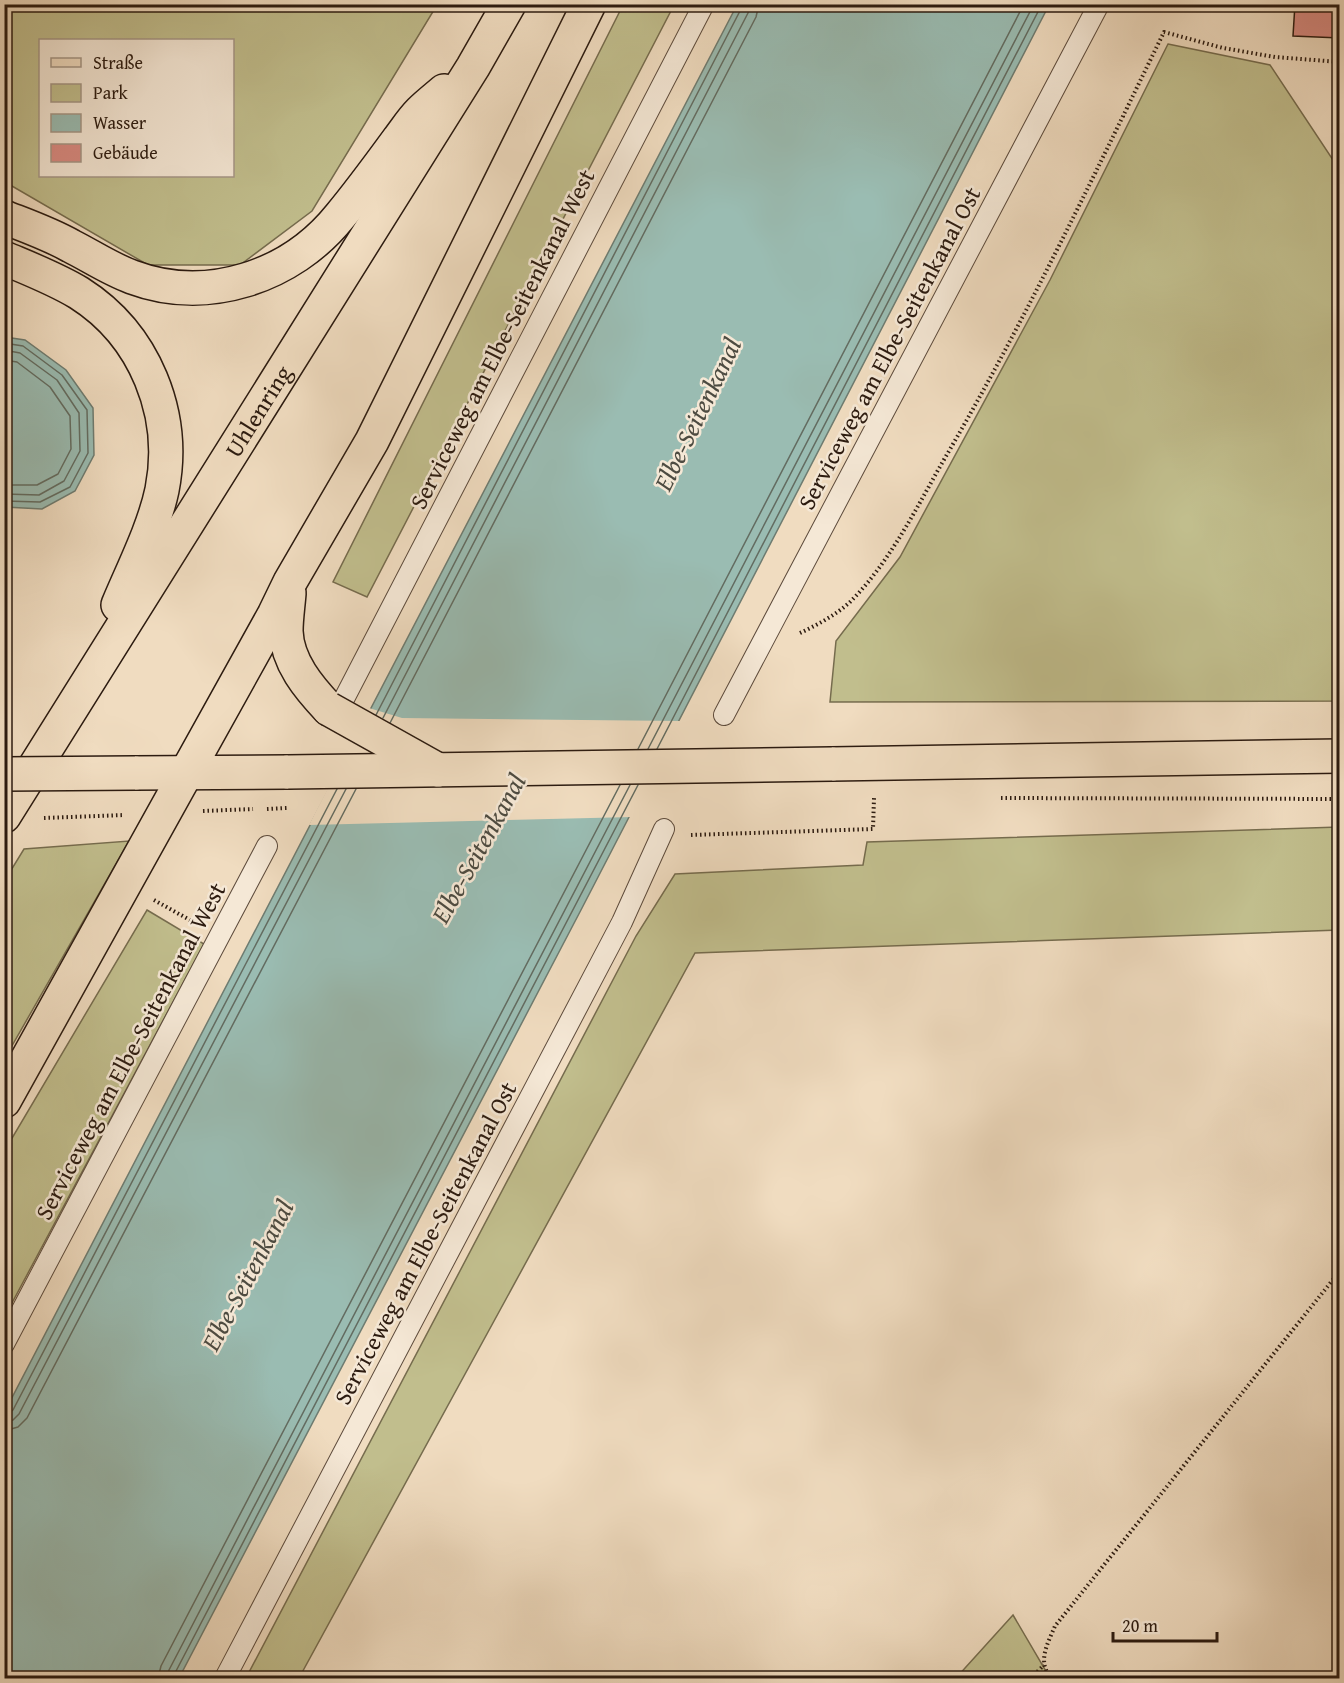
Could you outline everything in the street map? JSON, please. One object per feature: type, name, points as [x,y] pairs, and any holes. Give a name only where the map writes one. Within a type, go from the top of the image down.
[{"type":"main road","name":"Uhlenring","points":[[4,816],[473,67],[509,4]]},
{"type":"main road","points":[[4,1101],[274,615],[290,582],[372,441],[589,4]]},
{"type":"main road","points":[[4,217],[61,241],[132,277],[152,283],[193,288],[224,286],[250,280],[292,260],[321,238],[419,112],[473,67]]},
{"type":"main road","points":[[4,258],[38,272],[78,293],[102,310],[122,330],[139,354],[152,380],[161,407],[166,435],[166,464],[161,492],[86,685]]},
{"type":"main road","points":[[290,582],[286,632],[291,654],[313,692],[337,703],[438,770]]},
{"type":"main road","points":[[4,774],[438,770],[1340,756]]},
{"type":"lane","name":"Serviceweg am Elbe-Seitenkanal West","points":[[337,703],[704,4]]},
{"type":"lane","name":"Serviceweg am Elbe-Seitenkanal Ost","points":[[724,715],[1099,4]]},
{"type":"lane","name":"Serviceweg am Elbe-Seitenkanal Ost","points":[[225,1678],[616,932],[662,832]]},
{"type":"lane","name":"Serviceweg am Elbe-Seitenkanal West","points":[[4,1344],[267,846]]},
{"type":"path","points":[[751,664],[784,641],[818,624],[849,603],[888,557],[966,421],[1043,279],[1164,32],[1223,48],[1340,62]]},
{"type":"path","points":[[864,798],[886,798]]},
{"type":"path","points":[[662,832],[873,829],[874,798]]},
{"type":"path","points":[[993,798],[1340,799]]},
{"type":"path","points":[[38,818],[103,816]]},
{"type":"path","points":[[148,896],[195,923]]},
{"type":"path","points":[[1053,1678],[1047,1673],[1044,1665],[1044,1654],[1055,1626],[1340,1271]]},
{"type":"path","points":[[1031,1678],[1044,1665]]},
{"type":"green space","points":[[5,5],[437,5],[312,211],[240,265],[148,265],[5,182]]},
{"type":"green space","points":[[623,5],[674,5],[367,597],[333,582]]},
{"type":"green space","points":[[1168,44],[1270,65],[1339,169],[1339,701],[830,702],[836,641],[900,557],[1050,280]]},
{"type":"green space","points":[[1339,827],[1339,930],[695,953],[299,1678],[246,1678],[636,936],[675,874],[863,865],[867,842]]},
{"type":"green space","points":[[129,841],[5,1058],[5,880],[24,849]]},
{"type":"green space","points":[[147,910],[204,944],[5,1316],[5,1150]]},
{"type":"green space","points":[[1013,1615],[1050,1678],[956,1678]]},
{"type":"water","name":"Elbe-Seitenkanal","points":[[737,5],[1049,5],[582,908],[179,1678],[5,1678],[4,1413]]},
{"type":"water","points":[[5,337],[25,340],[66,370],[93,408],[94,455],[75,491],[42,509],[5,507]]},
{"type":"pier","points":[[369,708],[402,718],[681,721],[632,817],[309,825]]},
{"type":"building","points":[[1295,4],[1340,4],[1340,38],[1293,36]]}]
